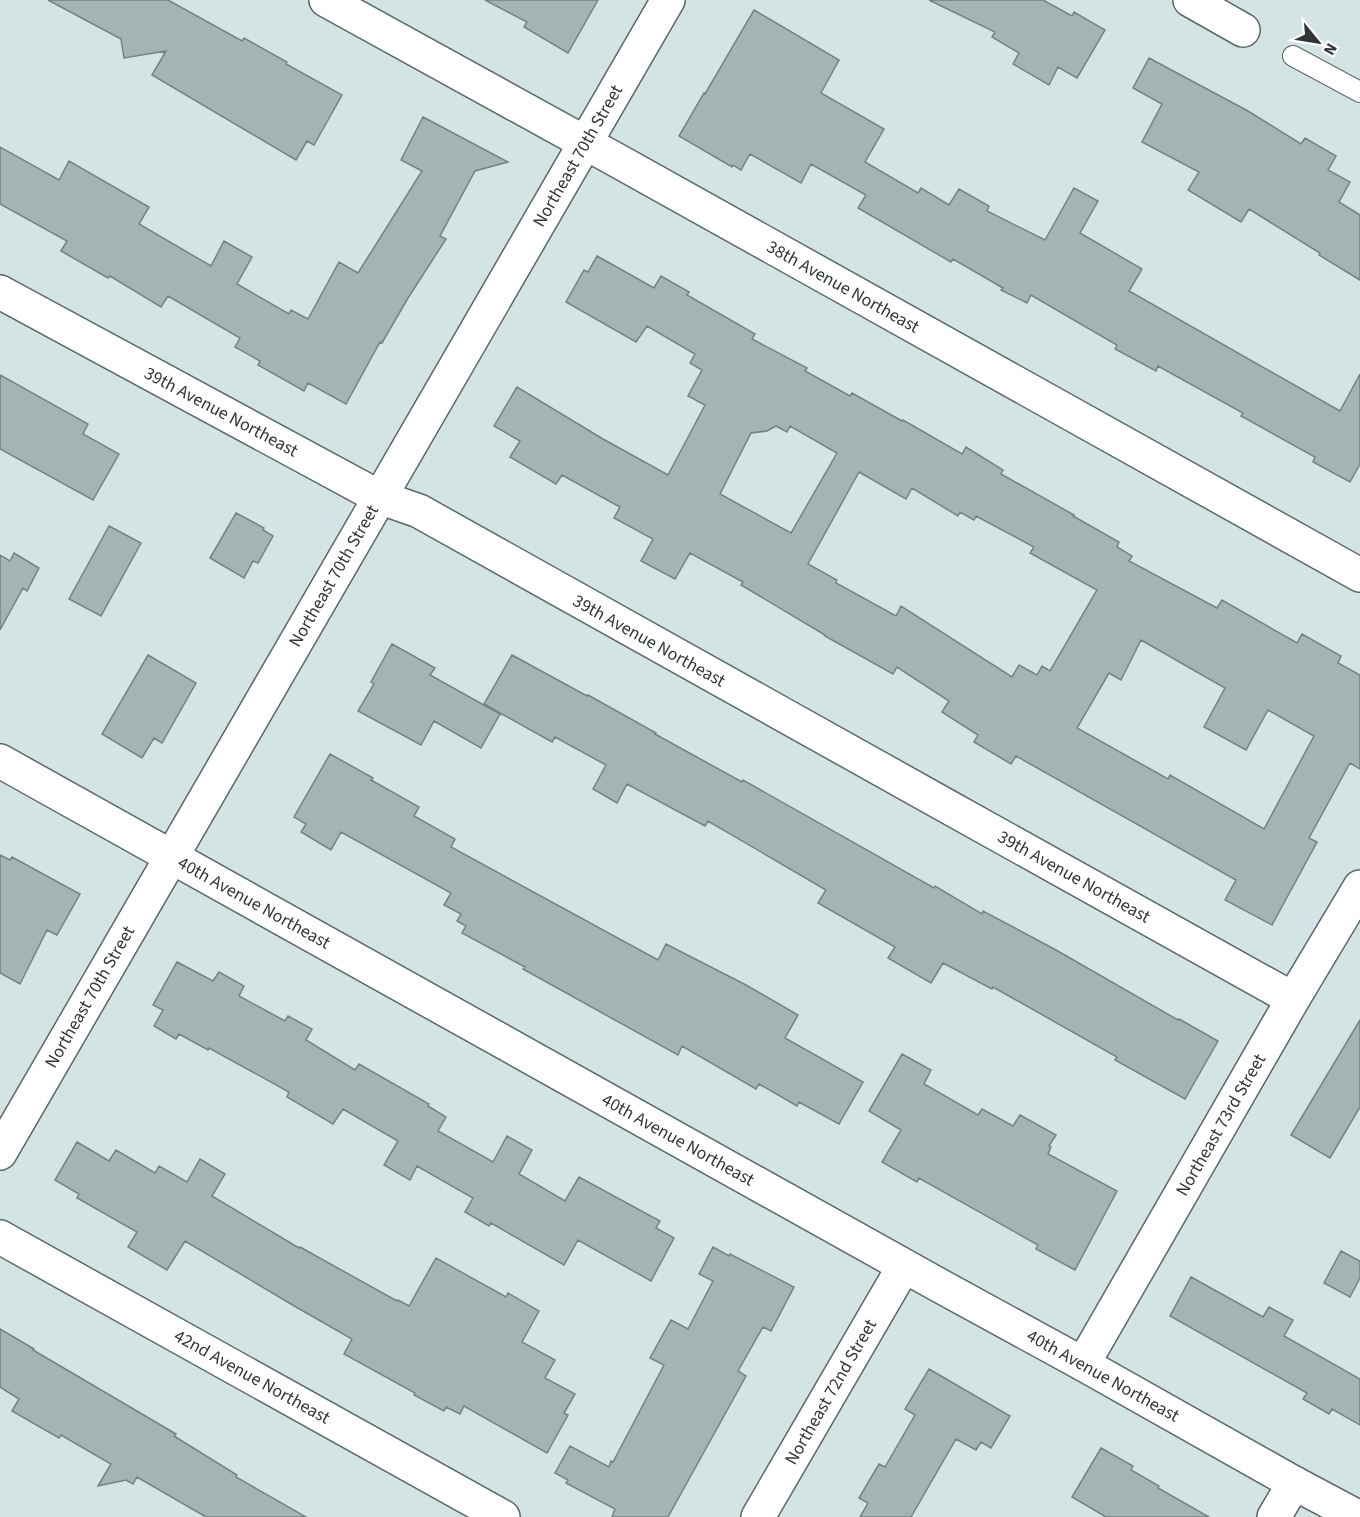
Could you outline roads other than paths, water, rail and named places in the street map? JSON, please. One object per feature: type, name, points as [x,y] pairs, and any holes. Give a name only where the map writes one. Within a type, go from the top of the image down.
[{"type":"street","name":"38th Avenue Northeast","points":[[326,0],[1360,575]]},
{"type":"street","name":"Northeast 70th Street","points":[[0,1153],[668,0]]},
{"type":"street","points":[[1190,0],[1243,30]]},
{"type":"street","name":"39th Avenue Northeast","points":[[0,292],[380,497],[419,511],[1293,999]]},
{"type":"street","name":"40th Avenue Northeast","points":[[0,761],[1358,1517]]},
{"type":"street","name":"Northeast 73rd Street","points":[[1083,1364],[1293,999],[1356,901]]},
{"type":"street","name":"42nd Avenue Northeast","points":[[0,1237],[503,1517]]},
{"type":"street","name":"Northeast 72nd Street","points":[[758,1517],[904,1266]]},
{"type":"street","points":[[1274,1517],[1294,1483]]},
{"type":"lane","points":[[1293,56],[1360,92]]}]
